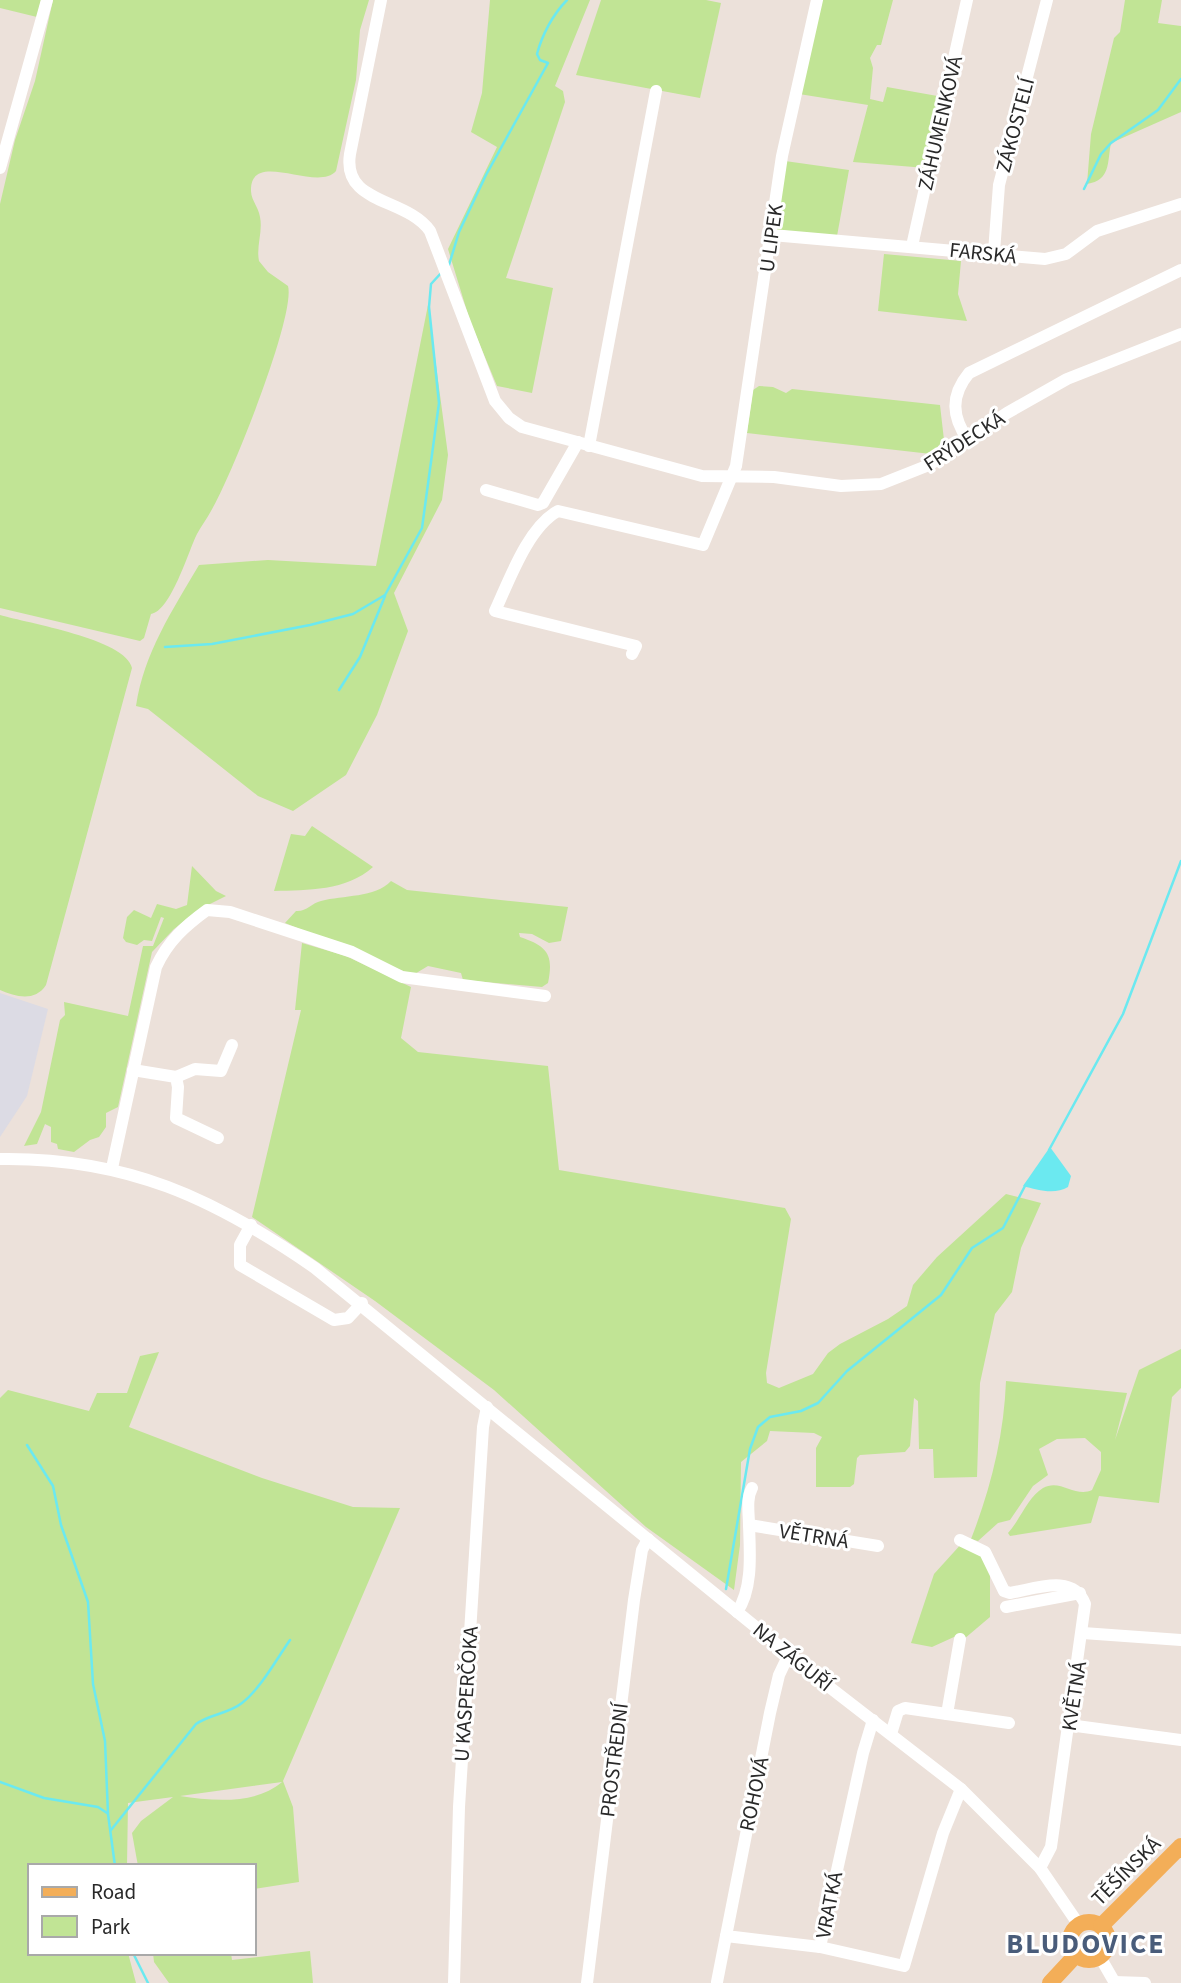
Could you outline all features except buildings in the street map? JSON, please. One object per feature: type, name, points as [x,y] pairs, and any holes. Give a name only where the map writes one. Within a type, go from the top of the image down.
[{"type":"main road","name":"TĚŠÍNSKÁ","points":[[1101,1926],[1181,1846]]},
{"type":"main road","name":"TĚŠÍNSKÁ","points":[[1076,1955],[1070,1939],[1079,1925],[1087,1922],[1101,1926]]},
{"type":"main road","name":"TĚŠÍNSKÁ","points":[[1100,1957],[1108,1942],[1101,1926]]},
{"type":"main road","points":[[1050,1983],[1076,1955],[1083,1959],[1100,1957]]},
{"type":"street","points":[[0,168],[47,0]]},
{"type":"street","name":"FRÝDECKÁ","points":[[382,0],[350,154],[350,170],[355,183],[366,194],[412,212],[422,220],[434,238],[492,392],[505,414],[522,427],[702,476],[774,477],[841,486],[881,485],[913,474],[1007,413],[1067,379],[1181,334]]},
{"type":"street","name":"U LIPEK","points":[[635,647],[495,611],[515,566],[545,518],[558,511],[703,545],[733,477],[789,118],[817,0]]},
{"type":"street","name":"ZÁHUMENKOVÁ","points":[[912,246],[967,0]]},
{"type":"street","name":"ZÁKOSTELÍ","points":[[994,253],[999,185],[1046,0]]},
{"type":"street","points":[[486,490],[538,505],[543,503],[584,444],[656,90]]},
{"type":"street","name":"FARSKÁ","points":[[772,235],[1053,259],[1074,250],[1097,231],[1181,204]]},
{"type":"street","points":[[968,440],[957,425],[954,409],[958,391],[969,373],[1181,270]]},
{"type":"street","points":[[112,1168],[156,967],[164,950],[181,929],[207,910],[230,912],[352,952],[402,977],[545,996]]},
{"type":"street","points":[[133,1070],[176,1077],[195,1069],[221,1071],[232,1045]]},
{"type":"street","points":[[176,1077],[176,1118],[218,1138]]},
{"type":"street","name":"NA ZÁGUŘÍ","points":[[0,1159],[54,1160],[112,1168],[183,1190],[251,1225],[362,1303],[737,1612],[961,1789],[1040,1868],[1079,1925]]},
{"type":"street","points":[[251,1225],[240,1245],[240,1265],[334,1320],[348,1318],[362,1303]]},
{"type":"street","name":"U KASPERČOKA","points":[[454,1983],[460,1793],[482,1427],[487,1407]]},
{"type":"street","name":"VĚTRNÁ","points":[[737,1612],[747,1588],[748,1505],[752,1488]]},
{"type":"street","name":"VĚTRNÁ","points":[[749,1525],[878,1546]]},
{"type":"street","name":"PROSTŘEDNÍ","points":[[587,1983],[634,1600],[642,1550],[648,1539]]},
{"type":"street","points":[[960,1540],[985,1552],[999,1586],[1010,1593],[1063,1585],[1080,1593]]},
{"type":"street","points":[[1006,1607],[1080,1593]]},
{"type":"street","name":"KVĚTNÁ","points":[[1040,1868],[1051,1847],[1083,1633],[1085,1607],[1080,1593]]},
{"type":"street","points":[[1083,1633],[1181,1640]]},
{"type":"street","points":[[947,1714],[960,1639]]},
{"type":"street","name":"ROHOVÁ","points":[[717,1982],[770,1713],[779,1675],[789,1654]]},
{"type":"street","points":[[891,1734],[898,1711],[905,1707],[1009,1723]]},
{"type":"street","name":"VRATKÁ","points":[[873,1720],[860,1765],[820,1947],[904,1966],[943,1833],[961,1789]]},
{"type":"street","points":[[1069,1725],[1181,1740]]},
{"type":"street","points":[[726,1936],[820,1947]]},
{"type":"street","points":[[1100,1957],[1114,1983],[1145,1983]]},
{"type":"shaded area","points":[[0,993],[48,1009],[27,1096],[0,1137]]},
{"type":"green space","points":[[0,0],[41,0],[37,17],[0,8]]},
{"type":"green space","points":[[53,0],[369,0],[360,30],[356,80],[336,171],[327,176],[315,177],[261,173],[254,179],[251,194],[261,223],[259,261],[268,272],[288,286],[288,303],[282,329],[260,398],[220,494],[197,534],[172,592],[165,603],[151,614],[144,638],[140,641],[0,608],[0,204],[15,140],[35,81]]},
{"type":"green space","points":[[490,0],[590,0],[555,86],[563,91],[565,102],[506,278],[553,288],[532,393],[497,386],[470,321],[448,249],[497,147],[471,132],[482,93]]},
{"type":"green space","points":[[601,0],[706,0],[721,3],[700,98],[576,75]]},
{"type":"green space","points":[[821,0],[893,0],[881,45],[877,45],[870,58],[873,68],[870,99],[883,102],[887,87],[943,97],[926,168],[853,162],[868,105],[799,94]]},
{"type":"green space","points":[[1125,0],[1162,0],[1158,23],[1181,26],[1181,112],[1111,143],[1104,175],[1087,184],[1091,134],[1114,38],[1120,32]]},
{"type":"green space","points":[[785,161],[849,170],[837,236],[777,230]]},
{"type":"green space","points":[[884,254],[961,261],[958,294],[967,321],[878,311]]},
{"type":"green space","points":[[428,305],[448,455],[442,500],[394,593],[408,631],[377,715],[346,775],[293,811],[258,796],[148,709],[136,706],[145,668],[160,633],[199,565],[268,560],[376,566]]},
{"type":"green space","points":[[759,386],[773,387],[786,393],[792,389],[940,405],[944,440],[931,454],[747,433],[753,390]]},
{"type":"green space","points":[[0,615],[95,641],[126,658],[132,668],[46,985],[31,996],[12,995],[0,990]]},
{"type":"green space","points":[[312,826],[373,867],[339,885],[274,891],[291,834],[305,836]]},
{"type":"green space","points":[[192,866],[216,891],[226,896],[200,909],[174,929],[152,952],[118,1107],[106,1113],[106,1127],[99,1137],[74,1152],[58,1149],[57,1144],[51,1142],[51,1127],[45,1124],[37,1144],[24,1146],[41,1112],[60,1020],[65,1015],[64,1002],[128,1016],[143,946],[153,946],[164,918],[161,917],[152,941],[144,940],[137,945],[126,942],[123,938],[127,917],[134,910],[151,918],[157,904],[176,909],[187,905]]},
{"type":"green space","points":[[391,881],[407,890],[568,907],[561,941],[549,943],[532,934],[519,933],[520,937],[537,944],[546,952],[550,965],[548,983],[542,987],[463,980],[461,973],[428,966],[413,975],[285,923],[296,911],[318,902],[368,893]]},
{"type":"green space","points":[[302,943],[346,956],[411,987],[401,1038],[418,1052],[548,1066],[559,1170],[785,1208],[791,1219],[766,1373],[767,1383],[779,1388],[813,1374],[828,1353],[840,1344],[907,1306],[913,1285],[937,1257],[1006,1194],[1041,1203],[1021,1248],[1012,1292],[995,1314],[980,1383],[977,1477],[934,1478],[933,1449],[919,1449],[918,1401],[914,1398],[910,1446],[905,1452],[860,1455],[857,1458],[854,1484],[850,1487],[816,1487],[816,1448],[822,1437],[814,1433],[770,1431],[767,1441],[741,1462],[740,1545],[734,1590],[646,1527],[494,1390],[375,1301],[252,1217],[301,1010],[295,1010]]},
{"type":"green space","points":[[1181,1349],[1181,1388],[1172,1397],[1159,1503],[1099,1496],[1091,1523],[1010,1536],[1008,1533],[1028,1503],[1043,1488],[1055,1485],[1080,1492],[1092,1490],[1101,1470],[1101,1452],[1085,1438],[1057,1439],[1039,1449],[1048,1475],[1033,1486],[1010,1520],[998,1523],[978,1541],[971,1539],[995,1461],[1006,1381],[1127,1393],[1115,1440],[1139,1370]]},
{"type":"green space","points":[[159,1352],[129,1427],[262,1478],[353,1507],[400,1508],[283,1781],[293,1807],[299,1882],[256,1889],[256,1864],[138,1864],[132,1833],[141,1821],[173,1797],[128,1803],[127,1864],[28,1864],[28,1955],[129,1955],[136,1983],[0,1983],[0,1398],[8,1390],[89,1411],[97,1393],[127,1393],[140,1356]],"holes":[[[282,1782],[259,1795],[233,1800],[180,1796]]]},
{"type":"green space","points":[[963,1542],[990,1551],[990,1617],[964,1639],[954,1637],[932,1647],[911,1643],[934,1574]]},
{"type":"green space","points":[[310,1951],[313,1983],[169,1983],[154,1962],[153,1955],[231,1955],[232,1960]]},
{"type":"water","points":[[1050,1147],[1071,1176],[1068,1187],[1052,1191],[1023,1186]]},
{"type":"waterway","points":[[449,265],[459,232],[486,175],[548,63],[540,60],[537,54],[539,47],[553,18],[567,0]]},
{"type":"waterway","points":[[1084,189],[1101,154],[1111,143],[1158,110],[1181,79]]},
{"type":"waterway","points":[[165,647],[212,644],[310,625],[353,614],[385,595],[422,528],[439,403],[429,307],[431,284],[442,272]]},
{"type":"waterway","points":[[339,690],[360,657],[385,596]]},
{"type":"waterway","points":[[1049,1150],[1123,1014],[1181,861]]},
{"type":"waterway","points":[[726,1589],[750,1449],[758,1427],[770,1417],[801,1411],[818,1403],[847,1371],[941,1295],[972,1248],[1003,1228],[1026,1184]]},
{"type":"waterway","points":[[27,1445],[53,1486],[61,1525],[88,1602],[93,1684],[105,1741],[108,1814],[115,1864]]},
{"type":"waterway","points":[[111,1830],[196,1724],[237,1707],[249,1697],[290,1640]]},
{"type":"waterway","points":[[0,1782],[44,1798],[98,1807],[107,1813]]},
{"type":"waterway","points":[[134,1955],[148,1983]]},
{"type":"district","name":"BLUDOVICE","points":[[1086,1943]]}]
